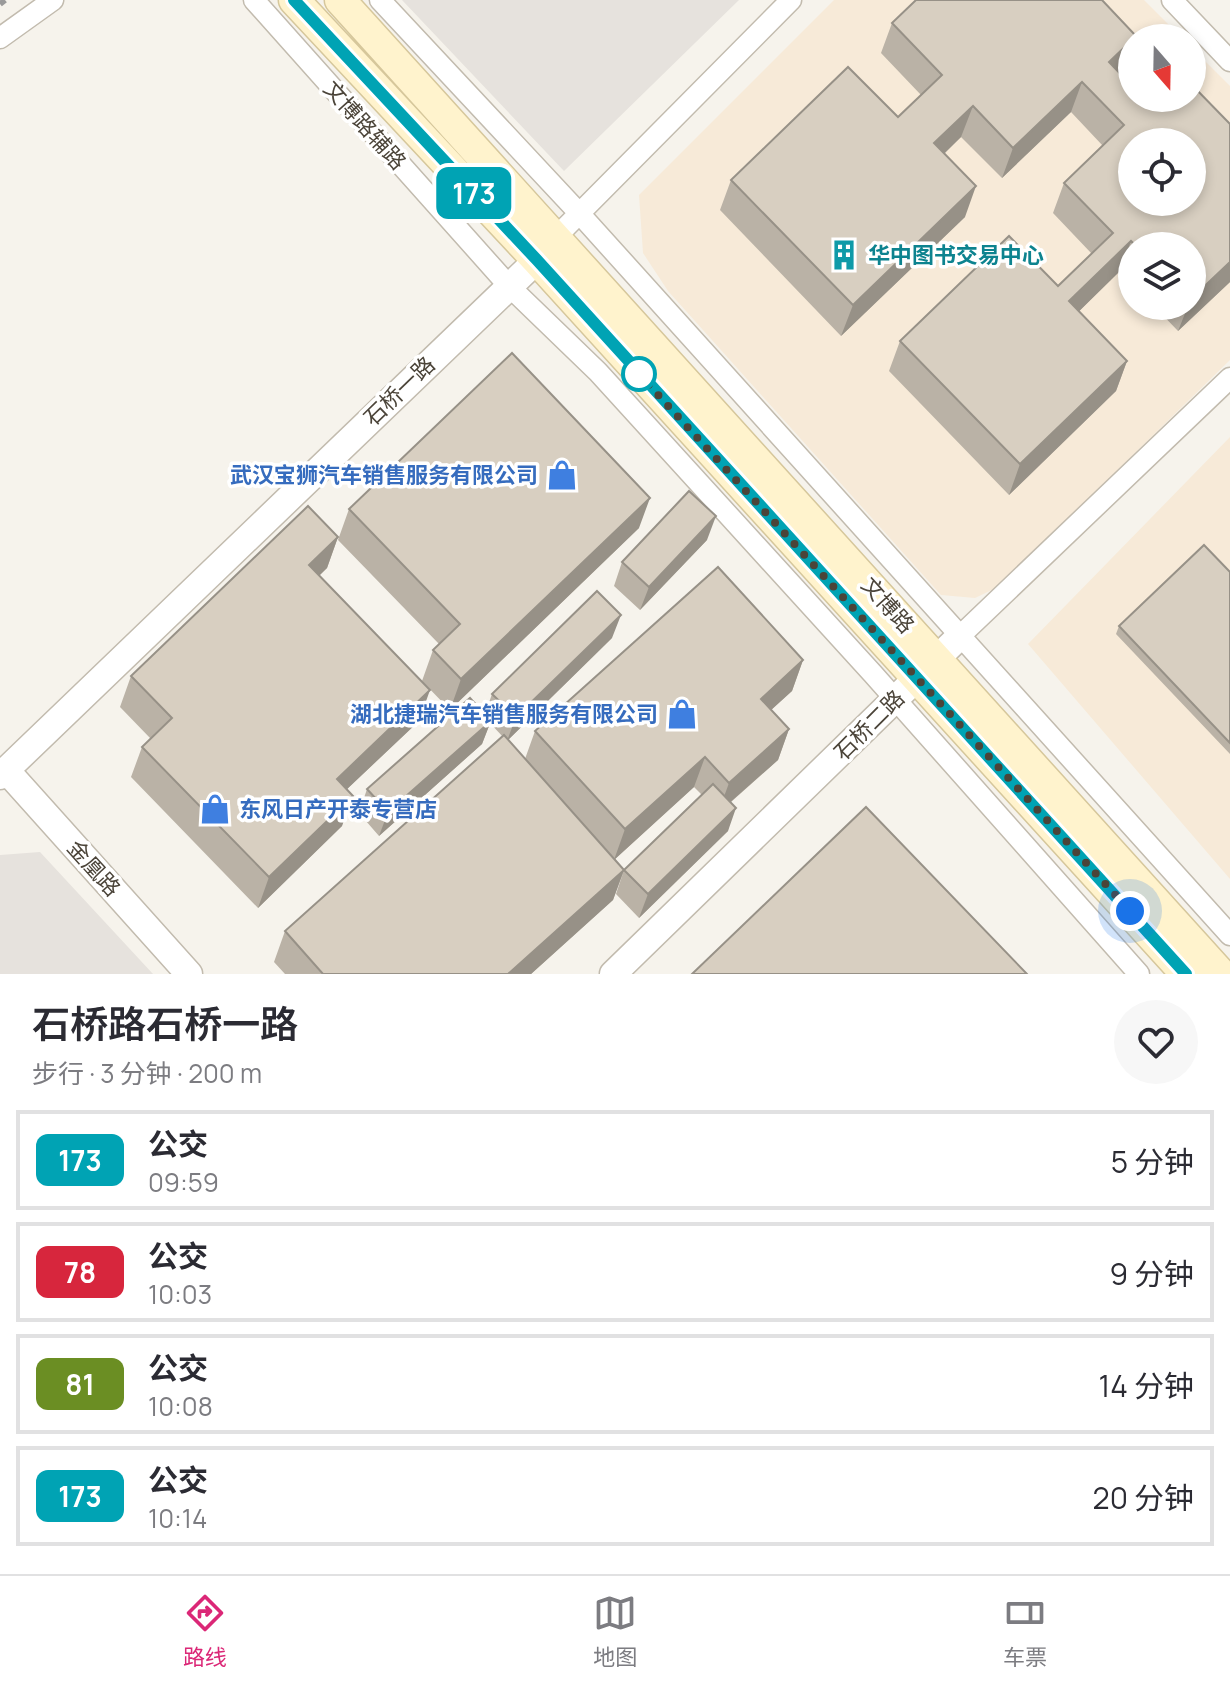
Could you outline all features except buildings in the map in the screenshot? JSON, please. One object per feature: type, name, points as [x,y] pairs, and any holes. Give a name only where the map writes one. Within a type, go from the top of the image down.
[{"type":"main road","name":"文博路","points":[[294,0],[546,249],[926,667],[1221,974]]},
{"type":"main road","points":[[340,0],[546,249]]},
{"type":"main road","name":"文博路","points":[[926,667],[1186,974]]},
{"type":"street","points":[[0,38],[53,0]]},
{"type":"street","name":"文博路辅路","points":[[254,0],[509,286],[598,372],[1139,974]]},
{"type":"street","points":[[380,0],[579,213],[1230,935]]},
{"type":"street","name":"石桥一路","points":[[2,769],[509,286],[791,0]]},
{"type":"street","points":[[1172,0],[1230,61]]},
{"type":"street","name":"石桥二路","points":[[613,974],[926,667],[1230,378]]},
{"type":"street","name":"金凰路","points":[[2,769],[189,974]]},
{"type":"shaded area","points":[[402,0],[739,0],[564,171]]},
{"type":"shaded area","points":[[834,0],[1144,0],[1168,24],[1118,24],[1118,112],[1206,112],[1206,62],[1230,86],[1230,360],[998,587],[975,598],[941,595],[668,291],[643,253],[639,195]]},
{"type":"shaded area","points":[[1230,437],[1230,879],[1028,644]]},
{"type":"shaded area","points":[[40,852],[153,974],[0,974],[0,855]]},
{"type":"railway","points":[[0,4],[5,0]]},
{"type":"bus line","name":"173","points":[[294,0],[537,260],[1186,974]]},
{"type":"place","name":"华中图书交易中心","points":[[844,255]]},
{"type":"place","name":"武汉宝狮汽车销售服务有限公司","points":[[562,475]]},
{"type":"place","name":"湖北捷瑞汽车销售服务有限公司","points":[[682,714]]},
{"type":"place","name":"东风日产开泰专营店","points":[[215,809]]},
{"type":"route","points":[[639,374],[1130,911]]}]
